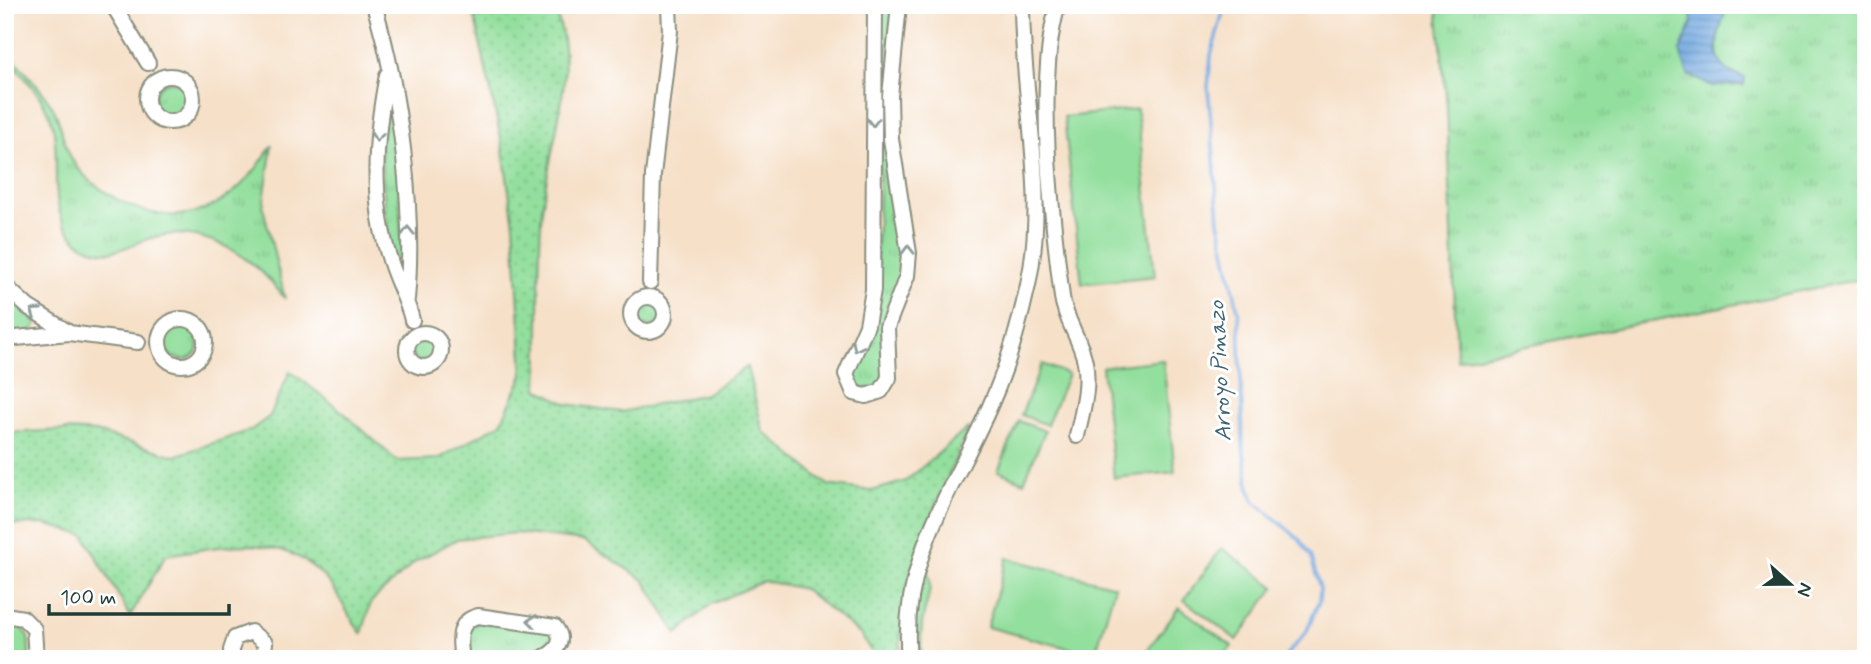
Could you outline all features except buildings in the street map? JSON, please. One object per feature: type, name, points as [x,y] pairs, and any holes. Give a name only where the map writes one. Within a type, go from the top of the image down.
[{"type":"street","points":[[374,5],[404,156],[409,275],[407,299]]},
{"type":"street","points":[[650,282],[632,308],[632,319],[639,329],[650,331],[661,326],[666,316],[650,282],[653,175],[670,31],[670,5]]},
{"type":"street","points":[[875,5],[871,312],[846,374],[853,393],[866,396],[881,391],[889,378],[887,327],[909,265],[908,238],[894,160],[890,96],[899,5]]},
{"type":"street","points":[[909,659],[908,613],[917,564],[942,498],[991,404],[1013,345],[1028,283],[1035,238],[1035,187],[1022,5]]},
{"type":"street","points":[[1058,5],[1049,75],[1049,156],[1062,299],[1085,362],[1086,394],[1077,436]]},
{"type":"street","points":[[116,6],[148,62],[148,104],[156,117],[171,122],[178,121],[190,111],[193,95],[185,82],[148,62]]},
{"type":"street","points":[[388,70],[376,138],[377,190],[390,261],[407,299],[412,320],[408,357],[415,365],[427,367],[437,361],[441,351],[437,340],[412,320]]},
{"type":"street","points":[[150,89],[159,80],[171,76]]},
{"type":"street","points":[[873,95],[890,96]]},
{"type":"street","points":[[5,286],[27,307],[69,332]]},
{"type":"street","points":[[640,299],[649,297],[659,300]]},
{"type":"street","points":[[5,339],[69,332],[138,342],[162,354],[174,364],[190,364],[202,354],[205,346],[202,331],[191,320],[175,320],[138,342]]},
{"type":"street","points":[[162,330],[158,342],[162,354]]},
{"type":"street","points":[[410,340],[418,334],[427,334]]},
{"type":"street","points":[[5,615],[30,622],[34,629],[36,659]]},
{"type":"street","points":[[462,659],[463,626],[466,620],[478,616],[555,627],[561,638],[559,646],[555,652],[540,659]]},
{"type":"street","points":[[234,659],[231,650],[235,638],[251,632],[265,643],[263,659]]},
{"type":"green space","points":[[472,5],[552,5],[561,29],[565,55],[564,83],[541,222],[538,389],[567,404],[621,412],[706,394],[747,367],[763,431],[828,485],[872,491],[906,481],[969,427],[912,570],[901,630],[901,659],[876,659],[861,635],[804,589],[764,581],[711,604],[677,634],[644,580],[584,541],[517,533],[457,539],[415,562],[371,602],[362,634],[330,584],[313,567],[294,555],[275,548],[254,546],[211,548],[166,555],[130,616],[84,535],[44,524],[5,525],[5,433],[66,430],[96,432],[175,456],[251,430],[270,416],[290,371],[344,413],[397,461],[438,459],[501,423],[523,375],[514,225],[502,143]]},
{"type":"green space","points":[[879,5],[894,5],[883,91],[879,89]]},
{"type":"green space","points":[[1437,5],[1866,5],[1866,278],[1457,360],[1447,108]]},
{"type":"green space","points":[[5,48],[52,106],[66,147],[77,167],[105,192],[141,210],[164,215],[186,214],[206,209],[225,199],[242,184],[272,145],[263,207],[285,299],[259,269],[226,246],[207,239],[168,235],[108,252],[100,252],[83,245],[71,234],[58,206],[55,142],[50,116],[34,88],[5,56]]},
{"type":"green space","points":[[171,82],[183,87],[188,99],[183,111],[171,116],[159,111],[154,99],[159,87]]},
{"type":"green space","points":[[389,102],[398,163],[403,280],[388,241],[380,146]]},
{"type":"green space","points":[[882,104],[887,106],[904,258],[885,374],[878,388],[860,389],[854,384],[852,370],[874,325]]},
{"type":"green space","points":[[1137,109],[1155,276],[1082,284],[1064,117]]},
{"type":"green space","points":[[5,295],[37,323],[33,331],[5,335]]},
{"type":"green space","points":[[649,301],[658,305],[662,314],[658,323],[649,327],[640,323],[636,314],[640,305]]},
{"type":"green space","points":[[182,326],[194,331],[199,343],[194,355],[182,360],[170,355],[165,343],[170,331]]},
{"type":"green space","points":[[424,337],[433,341],[437,350],[433,359],[424,363],[415,359],[411,350],[415,341]]},
{"type":"green space","points":[[1163,360],[1175,472],[1114,478],[1102,367]]},
{"type":"green space","points":[[1042,364],[1068,374],[1047,425],[1021,415]]},
{"type":"green space","points":[[1019,421],[1045,431],[1024,482],[998,471]]},
{"type":"green space","points":[[1222,548],[1275,587],[1237,640],[1184,600]]},
{"type":"green space","points":[[1007,558],[1115,586],[1095,655],[987,627]]},
{"type":"green space","points":[[925,568],[930,589],[922,624],[921,659],[914,659],[915,609]]},
{"type":"green space","points":[[1179,607],[1232,646],[1222,659],[1141,659]]},
{"type":"green space","points":[[478,622],[550,631],[554,637],[550,646],[530,656],[465,659],[466,633],[470,626]]},
{"type":"green space","points":[[16,624],[27,634],[29,659],[5,659],[5,625]]},
{"type":"water","points":[[1690,5],[1728,5],[1717,49],[1722,65],[1745,78],[1744,85],[1712,86],[1688,75],[1680,51],[1692,23]]},
{"type":"waterway","name":"Arroyo Pinazo","points":[[1225,5],[1211,55],[1208,87],[1219,221],[1239,315],[1243,447],[1249,488],[1254,501],[1299,539],[1310,555],[1320,588],[1319,601],[1306,633],[1283,659]]}]
